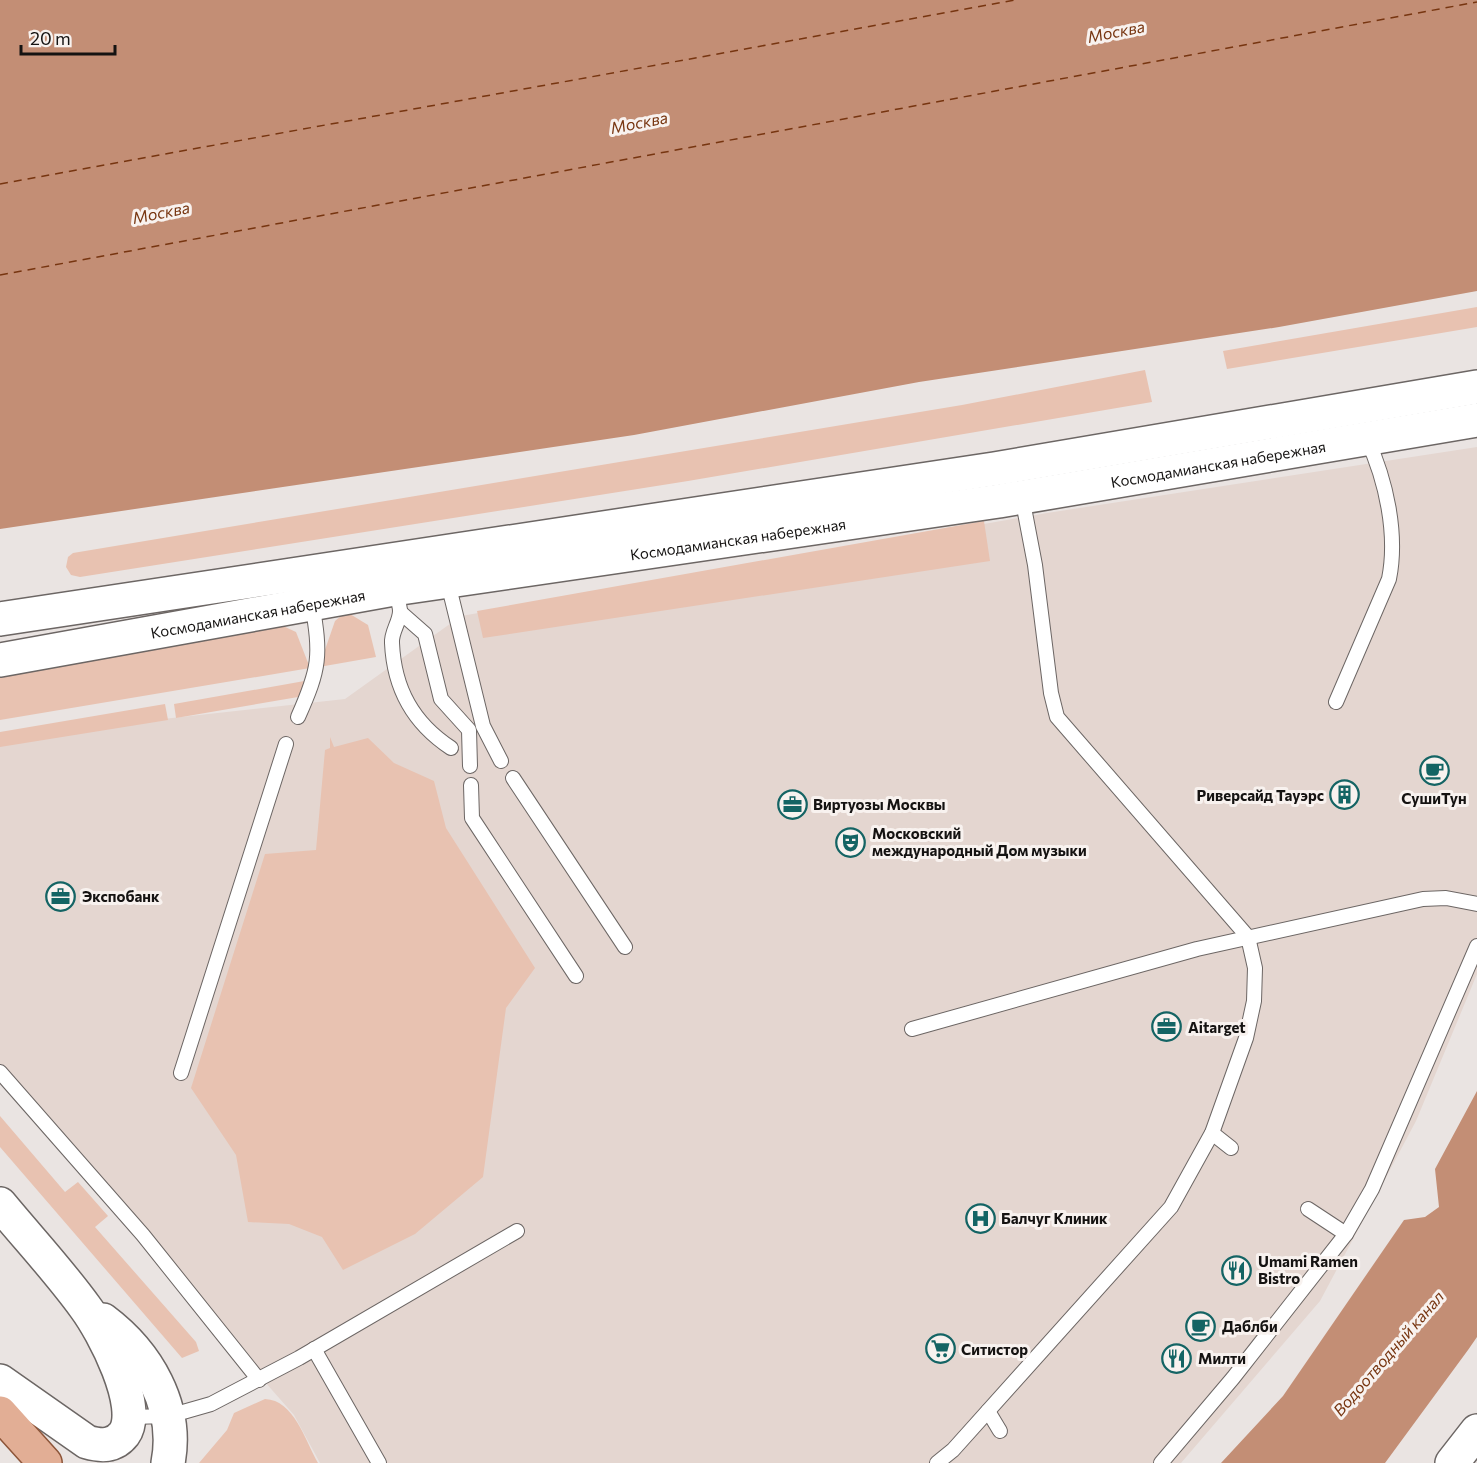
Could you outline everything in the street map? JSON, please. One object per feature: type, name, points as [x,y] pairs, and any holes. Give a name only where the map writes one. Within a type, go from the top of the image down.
[{"type":"main road","name":"Космодамианская набережная","points":[[0,619],[994,469],[1477,387]]},
{"type":"main road","name":"Космодамианская набережная","points":[[0,660],[312,603],[397,600],[448,583],[1022,497],[1477,420]]},
{"type":"main road","points":[[0,1204],[87,1308],[130,1344],[165,1399],[169,1416],[171,1450],[168,1463]]},
{"type":"main road","points":[[0,1381],[59,1425],[87,1442],[103,1446],[119,1440],[130,1418],[129,1400],[122,1375],[87,1308]]},
{"type":"main road","points":[[0,1413],[45,1463]]},
{"type":"main road","points":[[1452,1463],[1477,1431]]},
{"type":"lane","points":[[1336,702],[1389,579],[1393,559],[1388,507],[1376,458],[1367,439]]},
{"type":"lane","points":[[937,1463],[953,1450],[1171,1207],[1212,1133],[1246,1038],[1254,1001],[1256,968],[1248,937],[1058,717],[1051,693],[1035,565],[1022,497]]},
{"type":"lane","points":[[448,583],[476,728],[470,766]]},
{"type":"lane","points":[[397,600],[424,634],[441,699],[476,728],[501,761]]},
{"type":"lane","points":[[397,600],[392,640],[403,694],[412,713],[429,734],[450,748]]},
{"type":"lane","points":[[298,717],[315,677],[320,645],[312,603]]},
{"type":"lane","points":[[181,1073],[286,744]]},
{"type":"lane","points":[[513,778],[625,947]]},
{"type":"lane","points":[[471,785],[472,818],[576,976]]},
{"type":"lane","points":[[912,1029],[1248,937],[1423,899],[1446,898],[1477,904]]},
{"type":"lane","points":[[1161,1463],[1233,1378],[1346,1234],[1372,1189],[1477,946]]},
{"type":"lane","points":[[0,1072],[142,1235],[259,1380]]},
{"type":"lane","points":[[1212,1133],[1231,1148]]},
{"type":"lane","points":[[1308,1209],[1346,1234]]},
{"type":"lane","points":[[130,1418],[169,1416],[211,1404],[314,1349],[517,1231]]},
{"type":"lane","points":[[314,1349],[379,1463]]},
{"type":"lane","points":[[988,1411],[1000,1431]]},
{"type":"shaded area","points":[[1477,307],[1477,327],[1227,369],[1223,351]]},
{"type":"shaded area","points":[[1145,370],[1152,402],[688,481],[80,577],[71,575],[66,567],[68,557],[73,553],[962,405]]},
{"type":"shaded area","points":[[1477,447],[1477,974],[1416,1121],[1320,1301],[1181,1463],[320,1463],[294,1415],[0,1080],[0,737],[345,699],[461,616],[1047,513]]},
{"type":"shaded area","points":[[984,521],[990,561],[483,638],[477,611]]},
{"type":"shaded area","points":[[350,614],[368,625],[376,657],[319,667],[335,621],[341,616]]},
{"type":"shaded area","points":[[283,626],[296,632],[310,668],[0,720],[0,678],[141,647]]},
{"type":"shaded area","points":[[310,680],[304,696],[176,718],[174,704]]},
{"type":"shaded area","points":[[165,704],[168,720],[0,747],[0,732]]},
{"type":"shaded area","points":[[330,737],[334,747],[368,738],[394,763],[434,781],[446,828],[535,968],[506,1008],[483,1177],[415,1234],[343,1270],[322,1237],[289,1224],[248,1222],[236,1155],[191,1088],[265,854],[316,850],[325,750],[330,748]]},
{"type":"shaded area","points":[[0,1116],[65,1192],[78,1182],[108,1216],[95,1227],[196,1342],[199,1351],[182,1358],[0,1147]]},
{"type":"shaded area","points":[[265,1399],[284,1406],[291,1414],[318,1463],[199,1463],[227,1430],[234,1413]]},
{"type":"water","name":"Москва","points":[[0,0],[1477,0],[1477,291],[1279,327],[919,382],[634,435],[0,529]]},
{"type":"water","name":"Водоотводный канал","points":[[1477,1091],[1477,1337],[1385,1463],[1221,1463],[1283,1396],[1404,1220],[1425,1217],[1439,1207],[1435,1169]]},
{"type":"ferry route","points":[[0,184],[1015,0]]},
{"type":"ferry route","points":[[0,275],[1477,2]]},
{"type":"place","name":"СушиТун","points":[[1434,771]]},
{"type":"place","name":"Риверсайд Тауэрс","points":[[1345,795]]},
{"type":"place","name":"Виртуозы Москвы","points":[[792,804]]},
{"type":"place","name":"Московский международный Дом музыки","points":[[851,842]]},
{"type":"place","name":"Экспобанк","points":[[61,896]]},
{"type":"place","name":"Aitarget","points":[[1167,1027]]},
{"type":"place","name":"Балчуг Клиник","points":[[980,1218]]},
{"type":"place","name":"Umami Ramen Bistro","points":[[1237,1270]]},
{"type":"place","name":"Даблби","points":[[1201,1326]]},
{"type":"place","name":"Ситистор","points":[[940,1349]]},
{"type":"place","name":"Милти","points":[[1177,1358]]}]
